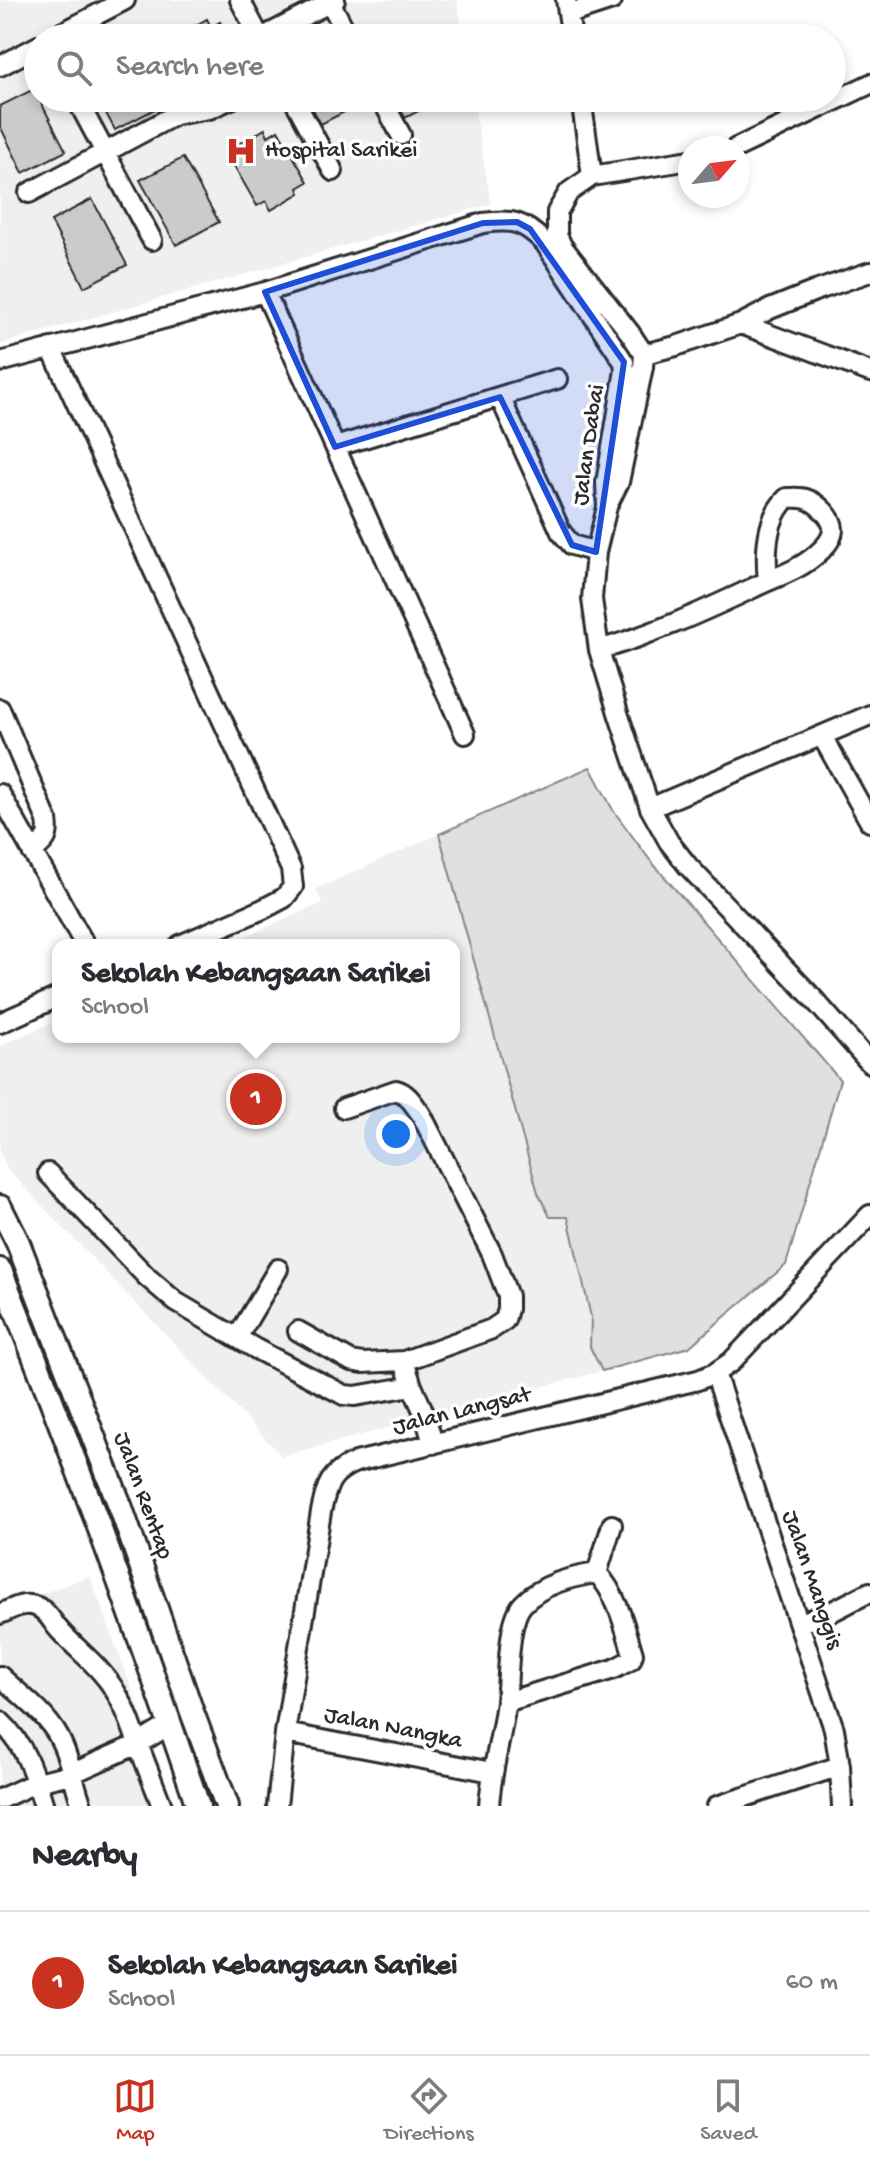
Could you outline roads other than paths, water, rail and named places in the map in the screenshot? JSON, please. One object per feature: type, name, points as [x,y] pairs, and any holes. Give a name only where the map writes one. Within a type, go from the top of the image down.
[{"type":"main road","name":"Jalan Rentap","points":[[0,1207],[18,1243],[121,1508],[227,1803]]},
{"type":"main road","points":[[0,1270],[171,1724],[198,1806]]},
{"type":"street","points":[[79,24],[125,0]]},
{"type":"street","points":[[240,0],[253,24]]},
{"type":"street","points":[[567,7],[612,0]]},
{"type":"street","points":[[288,24],[333,1],[343,24]]},
{"type":"street","points":[[0,66],[24,53]]},
{"type":"street","points":[[846,95],[870,84]]},
{"type":"street","points":[[83,112],[152,240]]},
{"type":"street","points":[[29,193],[175,115],[192,112]]},
{"type":"street","points":[[301,112],[333,171]]},
{"type":"street","points":[[389,112],[401,135]]},
{"type":"street","points":[[583,112],[592,176]]},
{"type":"street","points":[[750,141],[811,112]]},
{"type":"street","points":[[607,507],[619,482],[644,354],[562,246],[557,235],[557,212],[569,192],[592,176],[678,162]]},
{"type":"street","name":"Jalan Dabai","points":[[0,362],[265,292],[483,223],[502,220],[517,222],[530,229],[545,243],[624,362],[606,483],[607,507],[596,552],[592,599],[599,650],[650,808],[669,842],[688,866],[870,1063]]},
{"type":"street","points":[[644,354],[741,324],[793,300],[870,272]]},
{"type":"street","points":[[265,292],[465,734]]},
{"type":"street","points":[[741,324],[870,372]]},
{"type":"street","points":[[51,348],[291,869],[293,887],[284,898],[194,939]]},
{"type":"street","points":[[335,447],[557,379]]},
{"type":"street","points":[[500,397],[561,532],[572,545],[596,552]]},
{"type":"street","points":[[599,650],[680,622],[784,576],[817,555],[834,532],[832,522],[816,504],[806,499],[787,498],[777,511],[767,546],[768,581]]},
{"type":"street","points":[[0,709],[47,820],[49,831],[46,839],[32,852]]},
{"type":"street","points":[[650,808],[870,715]]},
{"type":"street","points":[[822,736],[870,822]]},
{"type":"street","points":[[0,794],[82,939]]},
{"type":"street","points":[[0,1023],[52,1000]]},
{"type":"street","points":[[298,1331],[351,1361],[404,1361],[492,1329],[505,1320],[508,1309],[508,1296],[485,1240],[421,1114],[408,1097],[396,1090],[344,1108]]},
{"type":"street","points":[[48,1173],[147,1277],[176,1302],[237,1338],[344,1395],[355,1396],[412,1386]]},
{"type":"street","name":"Jalan Langsat","points":[[277,1806],[285,1733],[321,1512],[333,1475],[356,1462],[698,1380],[715,1373],[731,1362],[870,1215]]},
{"type":"street","points":[[237,1338],[278,1269]]},
{"type":"street","points":[[404,1361],[433,1444]]},
{"type":"street","name":"Jalan Manggis","points":[[715,1373],[834,1729],[842,1806]]},
{"type":"street","points":[[597,1573],[612,1525]]},
{"type":"street","points":[[506,1702],[614,1669],[631,1660],[633,1654],[615,1601],[597,1573]]},
{"type":"street","points":[[489,1806],[516,1615],[522,1604],[550,1585],[597,1573]]},
{"type":"street","points":[[800,1623],[829,1613],[870,1592]]},
{"type":"street","points":[[0,1614],[20,1605],[44,1609],[59,1631],[100,1670],[126,1709],[162,1806]]},
{"type":"street","points":[[0,1676],[43,1715],[56,1733],[63,1745],[82,1806]]},
{"type":"street","points":[[0,1721],[20,1744],[44,1806]]},
{"type":"street","points":[[0,1799],[37,1782],[71,1774],[138,1744],[171,1724]]},
{"type":"street","name":"Jalan Nangka","points":[[285,1733],[492,1772]]},
{"type":"street","points":[[717,1806],[840,1766]]},
{"type":"place","name":"Hospital Sarikei","points":[[241,151]]},
{"type":"place","name":"Sekolah Kebangsaan Sarikei","points":[[256,1099]]}]
